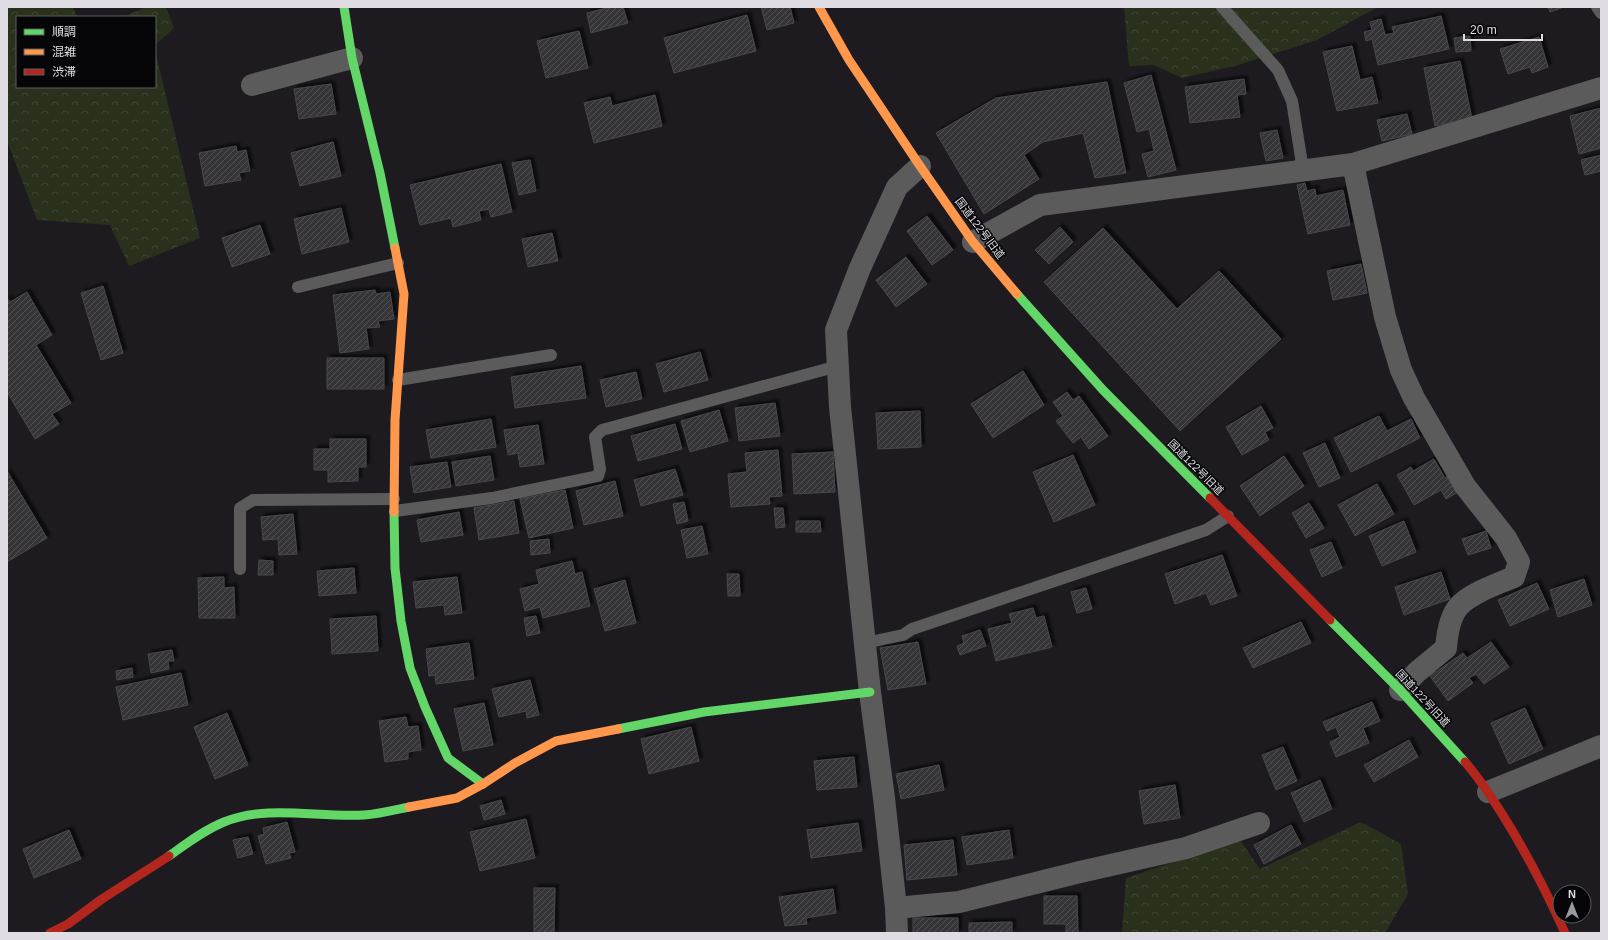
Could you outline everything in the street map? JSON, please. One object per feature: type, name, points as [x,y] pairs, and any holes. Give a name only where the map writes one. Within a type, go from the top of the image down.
[{"type":"street","points":[[344,7],[352,58],[380,174],[404,294],[395,420],[394,505],[395,568],[401,621],[410,668],[425,707],[448,758],[482,784]]},
{"type":"street","name":"国道122号旧道","points":[[820,7],[849,60],[973,242],[1040,321],[1103,390],[1400,690],[1467,764],[1488,792],[1516,836],[1550,899],[1565,933]]},
{"type":"street","points":[[252,85],[352,58]]},
{"type":"street","points":[[973,242],[1040,204],[1353,164],[1601,88]]},
{"type":"street","points":[[1353,164],[1385,317],[1401,370],[1414,398],[1465,486],[1506,538],[1520,562],[1514,577],[1480,592],[1458,607],[1448,628],[1446,648],[1417,672],[1400,690]]},
{"type":"street","points":[[897,933],[896,908],[884,798],[870,692],[840,407],[836,330],[860,268],[897,187],[920,166]]},
{"type":"street","points":[[50,933],[68,924],[102,899],[199,836],[224,822],[258,813],[279,812],[364,815],[457,798],[515,763],[556,741],[704,712],[870,692]]},
{"type":"street","points":[[1488,792],[1601,746]]},
{"type":"street","points":[[896,908],[959,902],[1186,848],[1258,823]]},
{"type":"lane","points":[[1222,7],[1278,70],[1292,101],[1303,170]]},
{"type":"lane","points":[[1597,7],[1601,13]]},
{"type":"lane","points":[[298,287],[398,263]]},
{"type":"lane","points":[[398,380],[551,355]]},
{"type":"lane","points":[[240,569],[240,508],[253,500],[394,505],[492,498],[598,476],[600,469],[595,437],[602,430],[838,366]]},
{"type":"lane","points":[[865,643],[903,635],[912,629],[1206,530],[1228,516]]},
{"type":"green space","points":[[7,7],[73,7],[77,16],[16,16],[16,88],[156,88],[156,54],[200,238],[129,266],[110,225],[37,220],[7,141]]},
{"type":"green space","points":[[146,7],[166,7],[174,28],[156,44],[156,16],[125,16]]},
{"type":"green space","points":[[1124,7],[1378,7],[1317,40],[1235,66],[1182,78],[1154,65],[1129,66]]},
{"type":"green space","points":[[1361,822],[1401,844],[1408,894],[1385,933],[1122,933],[1126,878],[1240,840],[1260,869]]},
{"type":"building","points":[[611,7],[623,7],[628,23],[591,33],[587,13]]},
{"type":"building","points":[[761,7],[790,7],[794,23],[767,30]]},
{"type":"building","points":[[1548,7],[1564,7],[1550,12]]},
{"type":"building","points":[[747,15],[756,51],[674,73],[664,38]]},
{"type":"building","points":[[1441,16],[1449,49],[1378,65],[1372,39],[1366,41],[1364,32],[1372,30],[1370,22],[1381,19],[1385,35],[1394,33],[1392,27]]},
{"type":"building","points":[[579,31],[588,68],[546,78],[537,41]]},
{"type":"building","points":[[1470,36],[1471,51],[1456,52],[1454,38]]},
{"type":"building","points":[[1539,37],[1548,67],[1532,73],[1530,67],[1508,74],[1500,49]]},
{"type":"building","points":[[1352,46],[1360,80],[1372,77],[1378,103],[1337,111],[1323,52]]},
{"type":"building","points":[[1460,61],[1472,119],[1435,126],[1424,68]]},
{"type":"building","points":[[1151,75],[1176,170],[1148,177],[1142,154],[1154,151],[1149,129],[1137,132],[1124,83]]},
{"type":"building","points":[[1244,79],[1246,94],[1237,95],[1240,117],[1190,123],[1185,87]]},
{"type":"building","points":[[1107,82],[1126,173],[1095,178],[1083,133],[1043,142],[1024,155],[1039,179],[984,214],[936,133],[996,98]]},
{"type":"building","points":[[331,84],[336,114],[299,119],[294,89]]},
{"type":"building","points":[[655,95],[662,126],[594,143],[584,103],[610,97],[612,106]]},
{"type":"building","points":[[1601,108],[1601,148],[1579,154],[1570,116]]},
{"type":"building","points":[[1407,114],[1412,134],[1382,141],[1377,120]]},
{"type":"building","points":[[1277,130],[1283,158],[1266,161],[1260,133]]},
{"type":"building","points":[[333,142],[341,176],[300,186],[291,153]]},
{"type":"building","points":[[236,146],[237,152],[246,150],[250,171],[239,173],[241,180],[205,186],[199,153]]},
{"type":"building","points":[[1601,155],[1601,171],[1585,175],[1581,160]]},
{"type":"building","points":[[530,160],[536,191],[519,195],[512,163]]},
{"type":"building","points":[[501,164],[512,212],[491,217],[489,209],[479,211],[481,220],[453,227],[451,218],[420,225],[410,185]]},
{"type":"building","points":[[1305,183],[1307,191],[1315,189],[1316,196],[1343,190],[1350,225],[1308,234],[1297,185]]},
{"type":"building","points":[[341,208],[349,242],[302,254],[294,219]]},
{"type":"building","points":[[927,216],[953,250],[932,265],[907,231]]},
{"type":"building","points":[[260,225],[270,254],[232,267],[222,238]]},
{"type":"building","points":[[1060,227],[1073,242],[1049,264],[1035,250]]},
{"type":"building","points":[[1103,228],[1177,309],[1219,271],[1281,339],[1180,431],[1044,282]]},
{"type":"building","points":[[552,233],[558,261],[528,267],[522,239]]},
{"type":"building","points":[[906,257],[927,284],[896,307],[876,280]]},
{"type":"building","points":[[1361,264],[1367,293],[1333,300],[1327,271]]},
{"type":"building","points":[[103,286],[123,353],[101,360],[81,293]]},
{"type":"building","points":[[375,290],[376,294],[390,292],[394,319],[378,321],[380,327],[366,328],[369,349],[340,353],[333,295]]},
{"type":"building","points":[[27,292],[52,335],[36,345],[71,403],[52,414],[59,424],[35,439],[7,392],[7,298],[10,302]]},
{"type":"building","points":[[700,352],[708,380],[664,392],[656,364]]},
{"type":"building","points":[[327,358],[384,358],[384,389],[327,389]]},
{"type":"building","points":[[581,366],[586,398],[515,408],[511,377]]},
{"type":"building","points":[[1023,371],[1044,405],[993,438],[971,404]]},
{"type":"building","points":[[636,372],[642,399],[606,407],[600,380]]},
{"type":"building","points":[[1067,392],[1073,400],[1079,396],[1108,436],[1089,449],[1081,437],[1073,443],[1056,421],[1063,416],[1053,402]]},
{"type":"building","points":[[775,403],[780,436],[739,441],[735,408]]},
{"type":"building","points":[[1261,406],[1273,428],[1265,432],[1269,440],[1242,455],[1226,427]]},
{"type":"building","points":[[719,410],[728,441],[690,452],[681,421]]},
{"type":"building","points":[[920,411],[921,447],[878,449],[876,413]]},
{"type":"building","points":[[1379,416],[1387,431],[1411,419],[1420,438],[1351,472],[1334,438]]},
{"type":"building","points":[[491,419],[496,447],[431,458],[426,430]]},
{"type":"building","points":[[675,424],[682,449],[638,461],[631,436]]},
{"type":"building","points":[[538,425],[544,464],[520,467],[518,453],[508,455],[504,430]]},
{"type":"building","points":[[330,439],[366,439],[366,467],[358,467],[358,481],[328,482],[328,470],[314,470],[314,449],[330,449]]},
{"type":"building","points":[[1325,443],[1340,478],[1319,487],[1303,453]]},
{"type":"building","points":[[778,450],[782,496],[769,497],[770,504],[731,507],[728,474],[747,472],[745,453]]},
{"type":"building","points":[[833,452],[835,492],[794,494],[792,454]]},
{"type":"building","points":[[1073,455],[1095,505],[1054,522],[1033,472]]},
{"type":"building","points":[[490,456],[494,480],[456,486],[452,462]]},
{"type":"building","points":[[1284,456],[1304,486],[1260,516],[1240,486]]},
{"type":"building","points":[[1434,459],[1445,478],[1449,476],[1458,492],[1446,499],[1441,490],[1414,505],[1397,475],[1411,467],[1413,471]]},
{"type":"building","points":[[447,462],[451,487],[414,493],[410,467]]},
{"type":"building","points":[[675,469],[683,495],[641,506],[634,480]]},
{"type":"building","points":[[7,471],[47,538],[7,562]]},
{"type":"building","points":[[615,481],[623,516],[584,525],[576,491]]},
{"type":"building","points":[[1377,484],[1394,514],[1355,536],[1338,505]]},
{"type":"building","points":[[565,490],[573,528],[529,538],[520,499]]},
{"type":"building","points":[[514,501],[519,533],[479,540],[474,508]]},
{"type":"building","points":[[684,502],[688,521],[677,524],[673,504]]},
{"type":"building","points":[[1309,503],[1324,528],[1306,538],[1292,513]]},
{"type":"building","points":[[774,508],[783,508],[785,527],[776,528]]},
{"type":"building","points":[[459,512],[463,535],[421,542],[417,520]]},
{"type":"building","points":[[293,514],[297,554],[279,555],[278,539],[263,540],[261,517]]},
{"type":"building","points":[[796,521],[820,521],[821,532],[796,532]]},
{"type":"building","points":[[1404,521],[1416,552],[1382,566],[1369,536]]},
{"type":"building","points":[[702,526],[708,554],[687,558],[681,530]]},
{"type":"building","points":[[1486,531],[1491,548],[1468,555],[1462,539]]},
{"type":"building","points":[[549,539],[550,553],[531,555],[530,541]]},
{"type":"building","points":[[1331,542],[1342,568],[1322,577],[1310,550]]},
{"type":"building","points":[[1222,555],[1237,596],[1211,605],[1206,593],[1175,604],[1165,574]]},
{"type":"building","points":[[259,560],[273,561],[273,575],[258,575]]},
{"type":"building","points":[[572,561],[575,574],[582,572],[590,606],[543,618],[540,607],[525,611],[520,589],[539,584],[536,570]]},
{"type":"building","points":[[354,568],[356,593],[319,596],[317,571]]},
{"type":"building","points":[[1441,572],[1450,599],[1404,615],[1395,587]]},
{"type":"building","points":[[727,574],[739,574],[740,596],[728,596]]},
{"type":"building","points":[[224,577],[224,588],[234,587],[235,618],[199,618],[198,578]]},
{"type":"building","points":[[457,577],[462,613],[445,615],[444,605],[416,608],[413,582]]},
{"type":"building","points":[[1584,579],[1592,605],[1558,617],[1550,590]]},
{"type":"building","points":[[625,580],[636,623],[605,631],[594,589]]},
{"type":"building","points":[[1537,583],[1549,609],[1510,626],[1498,600]]},
{"type":"building","points":[[1086,588],[1092,609],[1077,613],[1071,592]]},
{"type":"building","points":[[1033,608],[1036,618],[1044,616],[1052,647],[996,661],[988,629],[1012,623],[1009,614]]},
{"type":"building","points":[[376,616],[378,651],[332,654],[330,619]]},
{"type":"building","points":[[536,616],[540,633],[527,636],[524,618]]},
{"type":"building","points":[[1301,622],[1311,643],[1253,668],[1243,648]]},
{"type":"building","points":[[980,630],[986,646],[960,655],[957,646],[964,643],[962,636]]},
{"type":"building","points":[[918,642],[926,684],[888,690],[880,648]]},
{"type":"building","points":[[1491,642],[1509,667],[1484,684],[1476,674],[1469,678],[1473,683],[1448,701],[1430,676],[1463,653],[1467,658]]},
{"type":"building","points":[[469,643],[474,679],[436,684],[435,675],[429,676],[426,649]]},
{"type":"building","points":[[172,650],[174,661],[168,661],[169,669],[151,673],[148,654]]},
{"type":"building","points":[[132,668],[133,677],[117,680],[116,671]]},
{"type":"building","points":[[181,673],[188,705],[123,720],[116,687]]},
{"type":"building","points":[[530,680],[539,715],[527,718],[526,711],[499,717],[492,689]]},
{"type":"building","points":[[1372,702],[1380,721],[1363,728],[1369,743],[1336,757],[1330,742],[1340,737],[1336,727],[1327,731],[1323,722]]},
{"type":"building","points":[[484,703],[493,745],[463,751],[454,709]]},
{"type":"building","points":[[1525,708],[1543,749],[1509,764],[1491,723]]},
{"type":"building","points":[[227,713],[248,765],[215,779],[194,727]]},
{"type":"building","points":[[406,717],[408,727],[418,726],[421,750],[408,752],[408,759],[385,762],[379,721]]},
{"type":"building","points":[[691,727],[699,761],[649,774],[641,739]]},
{"type":"building","points":[[1409,740],[1418,757],[1374,782],[1364,765]]},
{"type":"building","points":[[1283,747],[1297,781],[1276,790],[1262,755]]},
{"type":"building","points":[[854,757],[857,787],[817,790],[814,761]]},
{"type":"building","points":[[939,765],[944,790],[901,799],[896,774]]},
{"type":"building","points":[[1320,780],[1332,809],[1304,822],[1291,793]]},
{"type":"building","points":[[1175,785],[1180,818],[1144,824],[1139,791]]},
{"type":"building","points":[[501,800],[505,814],[484,820],[480,806]]},
{"type":"building","points":[[526,819],[535,858],[480,871],[470,832]]},
{"type":"building","points":[[287,822],[295,852],[289,853],[291,858],[266,864],[258,836],[264,834],[263,828]]},
{"type":"building","points":[[858,823],[862,851],[811,858],[807,830]]},
{"type":"building","points":[[1291,825],[1301,844],[1264,864],[1254,845]]},
{"type":"building","points":[[69,830],[81,859],[34,878],[23,849]]},
{"type":"building","points":[[1009,830],[1013,858],[967,865],[962,837]]},
{"type":"building","points":[[248,837],[253,854],[238,858],[233,840]]},
{"type":"building","points":[[953,840],[957,875],[907,880],[904,845]]},
{"type":"building","points":[[534,888],[555,888],[554,933],[534,933]]},
{"type":"building","points":[[833,889],[836,913],[806,918],[807,924],[785,926],[779,897]]},
{"type":"building","points":[[1044,896],[1077,896],[1078,933],[1066,933],[1066,924],[1044,924]]},
{"type":"building","points":[[913,918],[958,918],[958,933],[913,933]]},
{"type":"building","points":[[1012,922],[1012,933],[969,933],[969,923]]},
{"type":"traffic: fast","points":[[344,7],[352,58],[380,173],[395,248]]},
{"type":"traffic: fast","points":[[1017,294],[1103,390],[1210,498]]},
{"type":"traffic: fast","points":[[394,512],[395,568],[401,621],[410,668],[425,707],[448,758],[483,784]]},
{"type":"traffic: fast","points":[[1330,620],[1400,690],[1465,762]]},
{"type":"traffic: fast","points":[[618,729],[704,712],[870,692]]},
{"type":"traffic: fast","points":[[169,856],[209,829],[224,822],[241,817],[276,813],[364,815],[409,807]]},
{"type":"traffic: slow","points":[[819,7],[849,60],[920,166],[973,242],[1017,294]]},
{"type":"traffic: slow","points":[[394,512],[395,420],[404,294],[395,248]]},
{"type":"traffic: slow","points":[[409,807],[457,798],[483,784],[515,763],[556,741],[618,729]]},
{"type":"traffic: jam","points":[[1210,498],[1330,620]]},
{"type":"traffic: jam","points":[[1465,762],[1486,789],[1512,831],[1536,874],[1565,933]]},
{"type":"traffic: jam","points":[[50,933],[68,924],[102,899],[169,856]]}]
